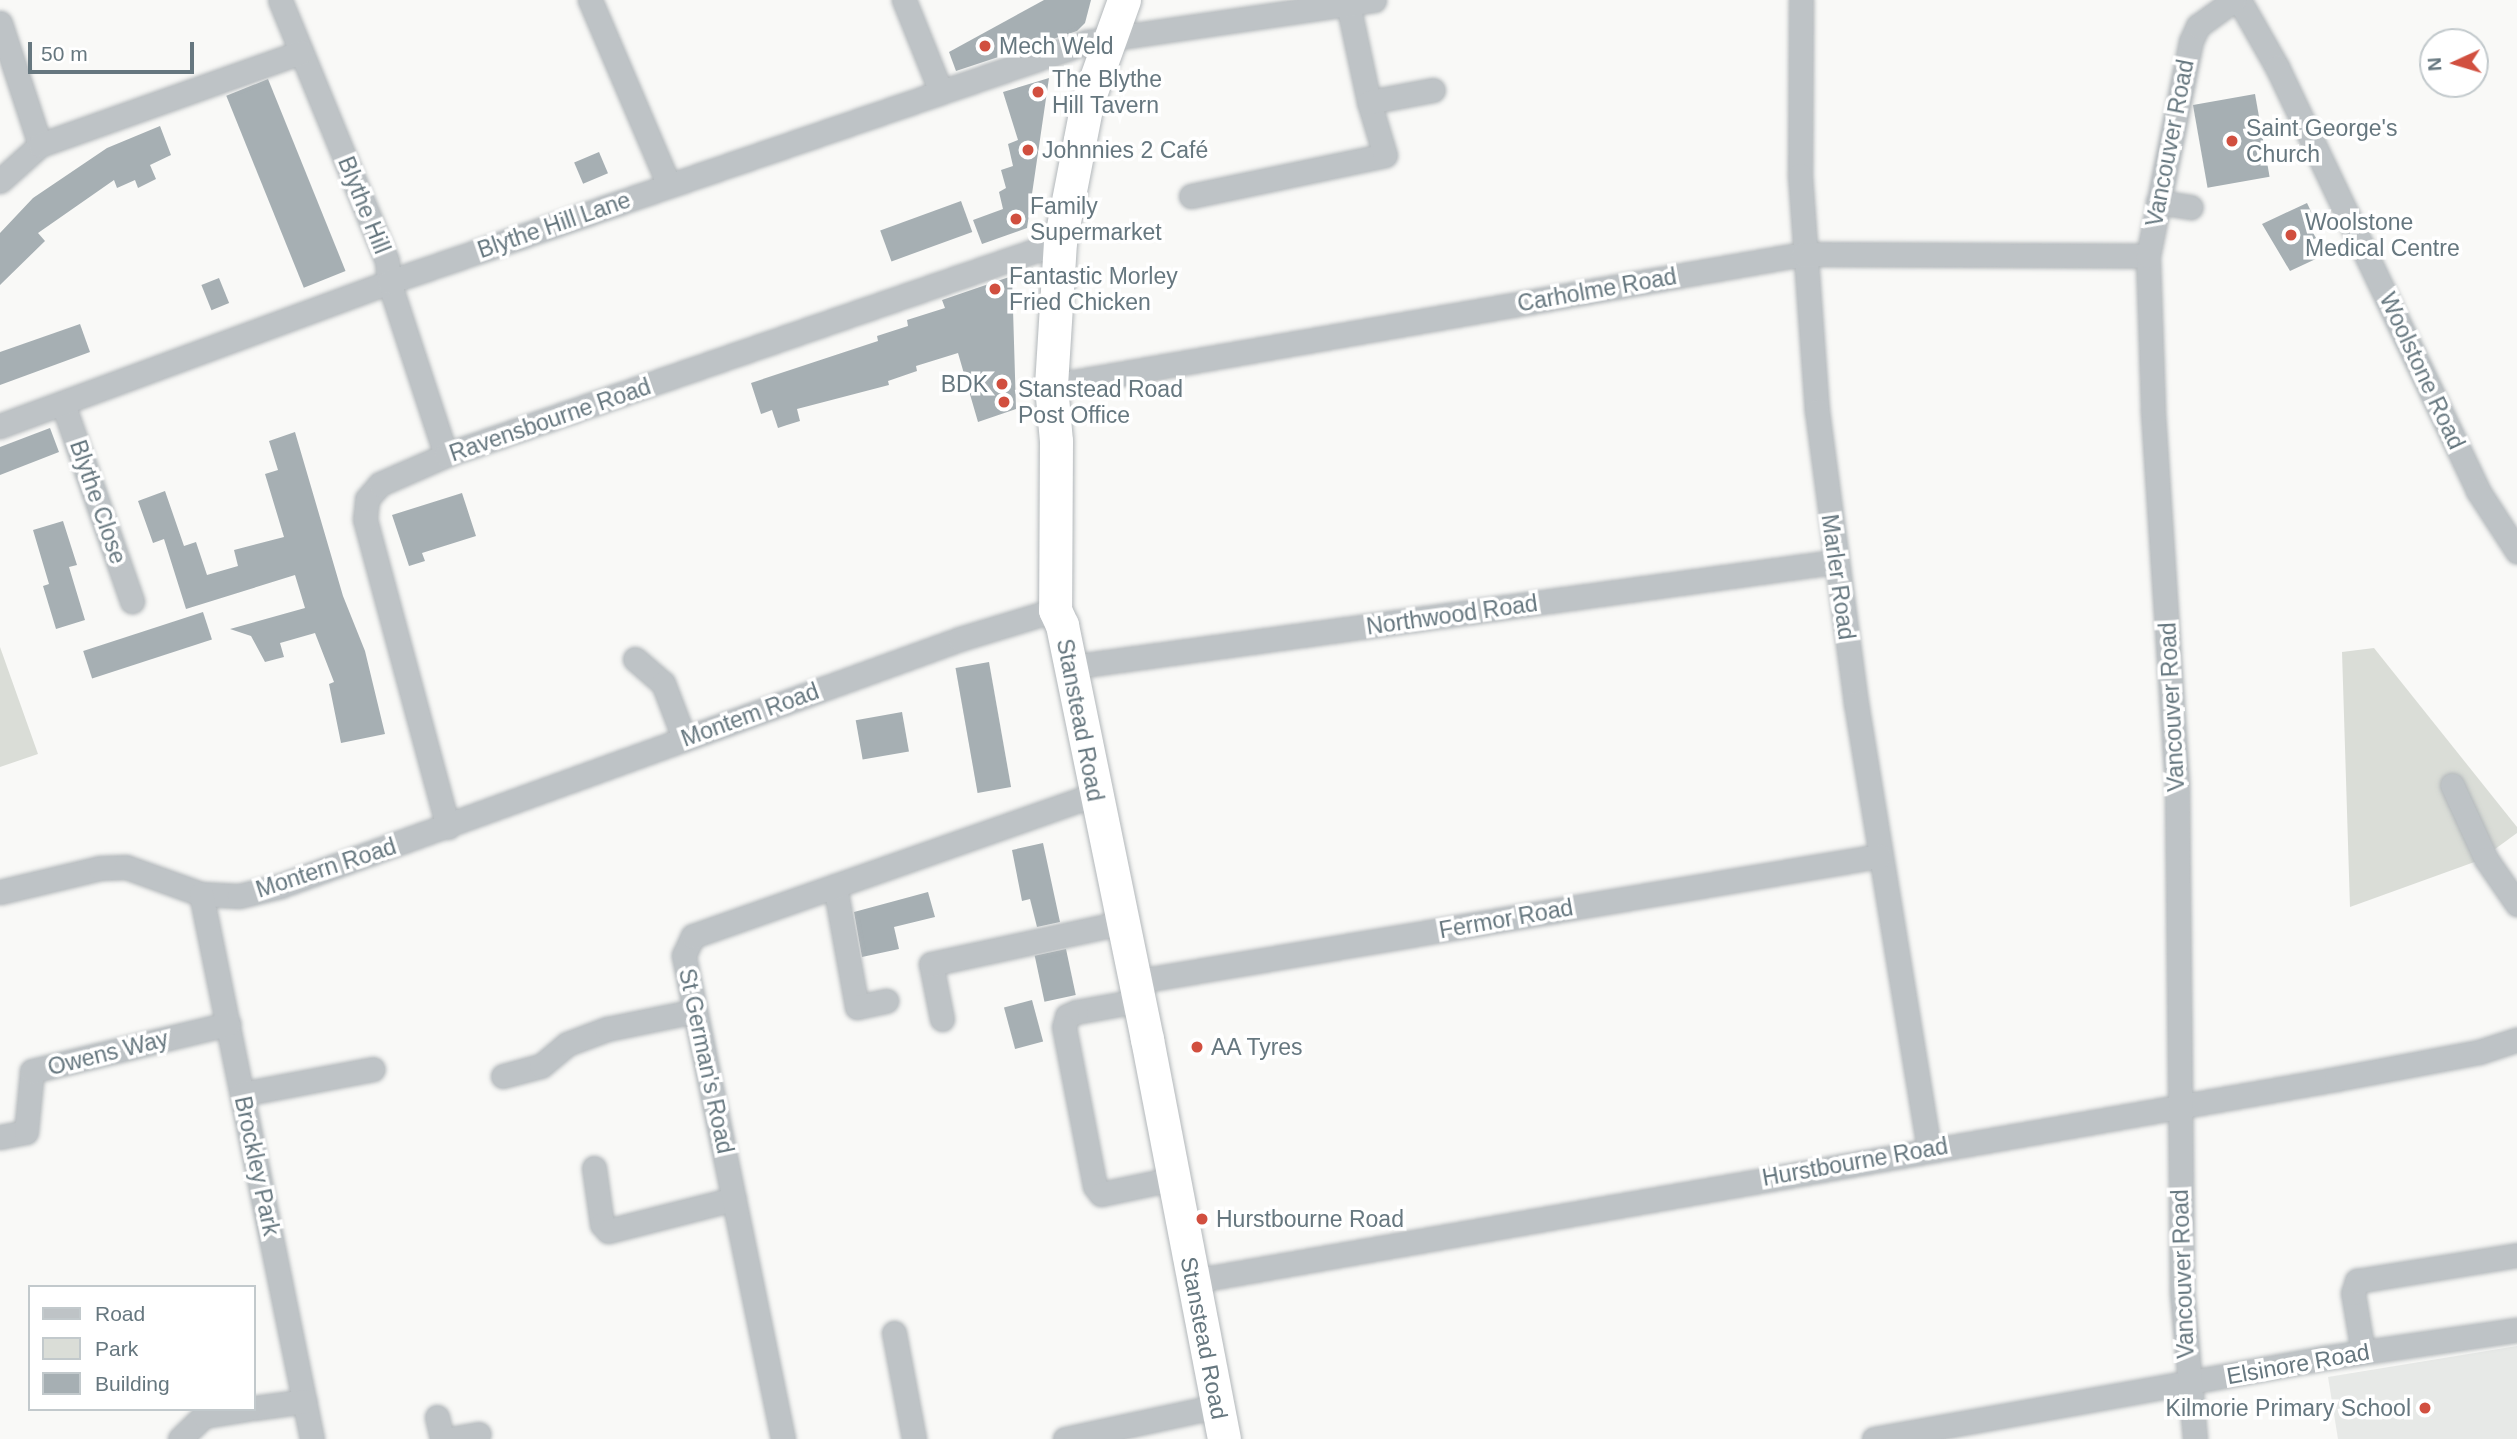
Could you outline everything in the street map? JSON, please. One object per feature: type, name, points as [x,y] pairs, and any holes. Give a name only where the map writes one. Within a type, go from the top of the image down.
[{"type":"highway","name":"Stanstead Road","points":[[1124,0],[1087,103],[1060,242],[1051,386],[1056,440],[1055,610],[1070,667],[1224,1439]]},
{"type":"street","name":"Blythe Hill","points":[[280,0],[387,261],[389,282],[446,456]]},
{"type":"street","points":[[590,0],[668,185]]},
{"type":"street","points":[[904,0],[941,92]]},
{"type":"street","name":"Blythe Hill Lane","points":[[0,426],[389,282],[1112,36],[1374,0]]},
{"type":"street","name":"Marler Road","points":[[1801,0],[1803,254],[1835,562],[1879,856],[1929,1149]]},
{"type":"street","name":"Vancouver Road","points":[[2195,1439],[2188,1383],[2178,1105],[2177,784],[2153,409],[2148,256],[2191,41],[2198,26],[2236,0]]},
{"type":"street","name":"Woolstone Road","points":[[2236,0],[2277,67],[2478,492],[2517,551]]},
{"type":"street","points":[[1191,196],[1385,155],[1348,4]]},
{"type":"street","points":[[0,23],[40,145]]},
{"type":"street","points":[[0,181],[40,145],[301,52]]},
{"type":"street","points":[[1370,102],[1433,90]]},
{"type":"street","points":[[2158,202],[2191,207]]},
{"type":"street","name":"Ravensbourne Road","points":[[448,827],[365,519],[367,499],[380,484],[446,456],[1060,242]]},
{"type":"street","name":"Carholme Road","points":[[1051,386],[1803,254],[2148,256]]},
{"type":"street","name":"Blythe Close","points":[[64,404],[132,601]]},
{"type":"street","name":"Northwood Road","points":[[1070,667],[1835,562]]},
{"type":"street","name":"Montem Road","points":[[448,827],[684,738],[1055,610]]},
{"type":"street","points":[[635,659],[663,683],[684,738]]},
{"type":"street","points":[[2452,785],[2486,859],[2517,904]]},
{"type":"street","name":"St German's Road","points":[[783,1439],[684,955],[693,936],[1094,795]]},
{"type":"street","name":"Montern Road","points":[[201,894],[239,896],[280,886],[448,827]]},
{"type":"street","name":"Fermor Road","points":[[1173,1180],[1101,1194],[1095,1186],[1064,1027],[1067,1016],[1135,992],[1879,856]]},
{"type":"street","points":[[0,892],[100,868],[126,867],[201,894]]},
{"type":"street","points":[[835,886],[857,1007],[886,1001]]},
{"type":"street","name":"Brockley Park","points":[[201,894],[312,1439]]},
{"type":"street","points":[[943,1019],[931,964],[1121,923]]},
{"type":"street","points":[[503,1076],[541,1066],[567,1044],[607,1029],[695,1011]]},
{"type":"street","name":"Owens Way","points":[[0,1138],[26,1132],[32,1071],[228,1024]]},
{"type":"street","name":"Hurstbourne Road","points":[[1193,1281],[2479,1052],[2517,1040]]},
{"type":"street","points":[[242,1094],[373,1069]]},
{"type":"street","points":[[594,1168],[603,1229],[734,1199]]},
{"type":"street","points":[[2364,1352],[2353,1293],[2357,1281],[2517,1255]]},
{"type":"street","name":"Elsinore Road","points":[[1874,1439],[2364,1352],[2517,1330]]},
{"type":"street","points":[[894,1333],[915,1439]]},
{"type":"street","points":[[256,1408],[304,1401]]},
{"type":"street","points":[[1065,1439],[1218,1406]]},
{"type":"street","points":[[180,1439],[204,1416],[235,1411]]},
{"type":"street","points":[[450,1439],[479,1434]]},
{"type":"shaded area","name":"Kilmorie Primary School","points":[[2517,1346],[2517,1439],[2338,1439],[2328,1377]]},
{"type":"green space","points":[[0,647],[38,754],[0,767]]},
{"type":"green space","points":[[2374,648],[2517,827],[2517,833],[2480,860],[2350,907],[2342,652]]},
{"type":"building","points":[[1044,0],[1091,0],[1085,23],[1077,31],[956,71],[949,52]]},
{"type":"building","points":[[1049,78],[1027,228],[982,244],[973,220],[1003,209],[999,192],[1006,188],[1001,170],[1013,166],[1008,144],[1018,140],[1003,92]]},
{"type":"building","points":[[268,79],[346,271],[304,288],[226,96]]},
{"type":"building","name":"Saint George's Church","points":[[2255,94],[2270,177],[2208,188],[2193,105]]},
{"type":"building","points":[[160,126],[171,155],[150,165],[156,179],[138,188],[135,180],[117,188],[114,180],[38,233],[45,241],[0,285],[0,233],[33,198],[107,148]]},
{"type":"building","points":[[599,152],[608,173],[583,184],[574,163]]},
{"type":"building","points":[[961,201],[972,232],[891,261],[880,230]]},
{"type":"building","name":"Woolstone Medical Centre","points":[[2307,203],[2319,228],[2312,231],[2316,238],[2312,240],[2320,257],[2290,271],[2262,224]]},
{"type":"building","points":[[1012,276],[1016,409],[978,422],[958,353],[916,366],[917,371],[888,381],[889,385],[797,409],[800,421],[778,428],[772,410],[761,414],[751,383],[878,341],[877,336],[908,326],[907,320],[945,308],[942,300]]},
{"type":"building","points":[[219,278],[229,303],[211,310],[201,285]]},
{"type":"building","points":[[80,324],[90,352],[0,385],[0,352]]},
{"type":"building","points":[[50,428],[59,452],[0,475],[0,447]]},
{"type":"building","points":[[295,432],[343,596],[365,651],[385,734],[341,743],[329,684],[334,682],[315,633],[280,643],[284,657],[265,662],[251,636],[230,629],[305,608],[295,575],[186,609],[164,539],[153,543],[138,501],[165,491],[184,546],[196,542],[207,575],[238,566],[234,550],[284,537],[265,474],[278,470],[269,441]]},
{"type":"building","points":[[462,493],[476,536],[422,553],[425,561],[409,566],[392,515]]},
{"type":"building","points":[[63,521],[77,565],[69,567],[85,620],[56,629],[43,586],[49,584],[33,530]]},
{"type":"building","points":[[203,612],[212,640],[92,679],[83,651]]},
{"type":"building","points":[[989,662],[1011,787],[978,793],[956,668]]},
{"type":"building","points":[[902,712],[909,751],[863,760],[856,720]]},
{"type":"building","points":[[1043,843],[1060,922],[1037,927],[1030,899],[1022,901],[1012,850]]},
{"type":"building","points":[[928,892],[935,917],[894,927],[899,949],[862,957],[854,912]]},
{"type":"building","points":[[1066,949],[1076,995],[1044,1002],[1035,956]]},
{"type":"building","points":[[1032,1000],[1043,1042],[1015,1049],[1004,1008]]},
{"type":"place","name":"Mech Weld","points":[[985,46]]},
{"type":"place","name":"The Blythe Hill Tavern","points":[[1038,92]]},
{"type":"place","name":"Saint George's Church","points":[[2232,141]]},
{"type":"place","name":"Johnnies 2 Café","points":[[1028,150]]},
{"type":"place","name":"Family Supermarket","points":[[1016,219]]},
{"type":"place","name":"Woolstone Medical Centre","points":[[2291,235]]},
{"type":"place","name":"Fantastic Morley Fried Chicken","points":[[995,289]]},
{"type":"place","name":"BDK","points":[[1002,384]]},
{"type":"place","name":"Stanstead Road Post Office","points":[[1004,402]]},
{"type":"place","name":"AA Tyres","points":[[1197,1047]]},
{"type":"place","name":"Hurstbourne Road","points":[[1202,1219]]},
{"type":"place","name":"Kilmorie Primary School","points":[[2425,1408]]}]
